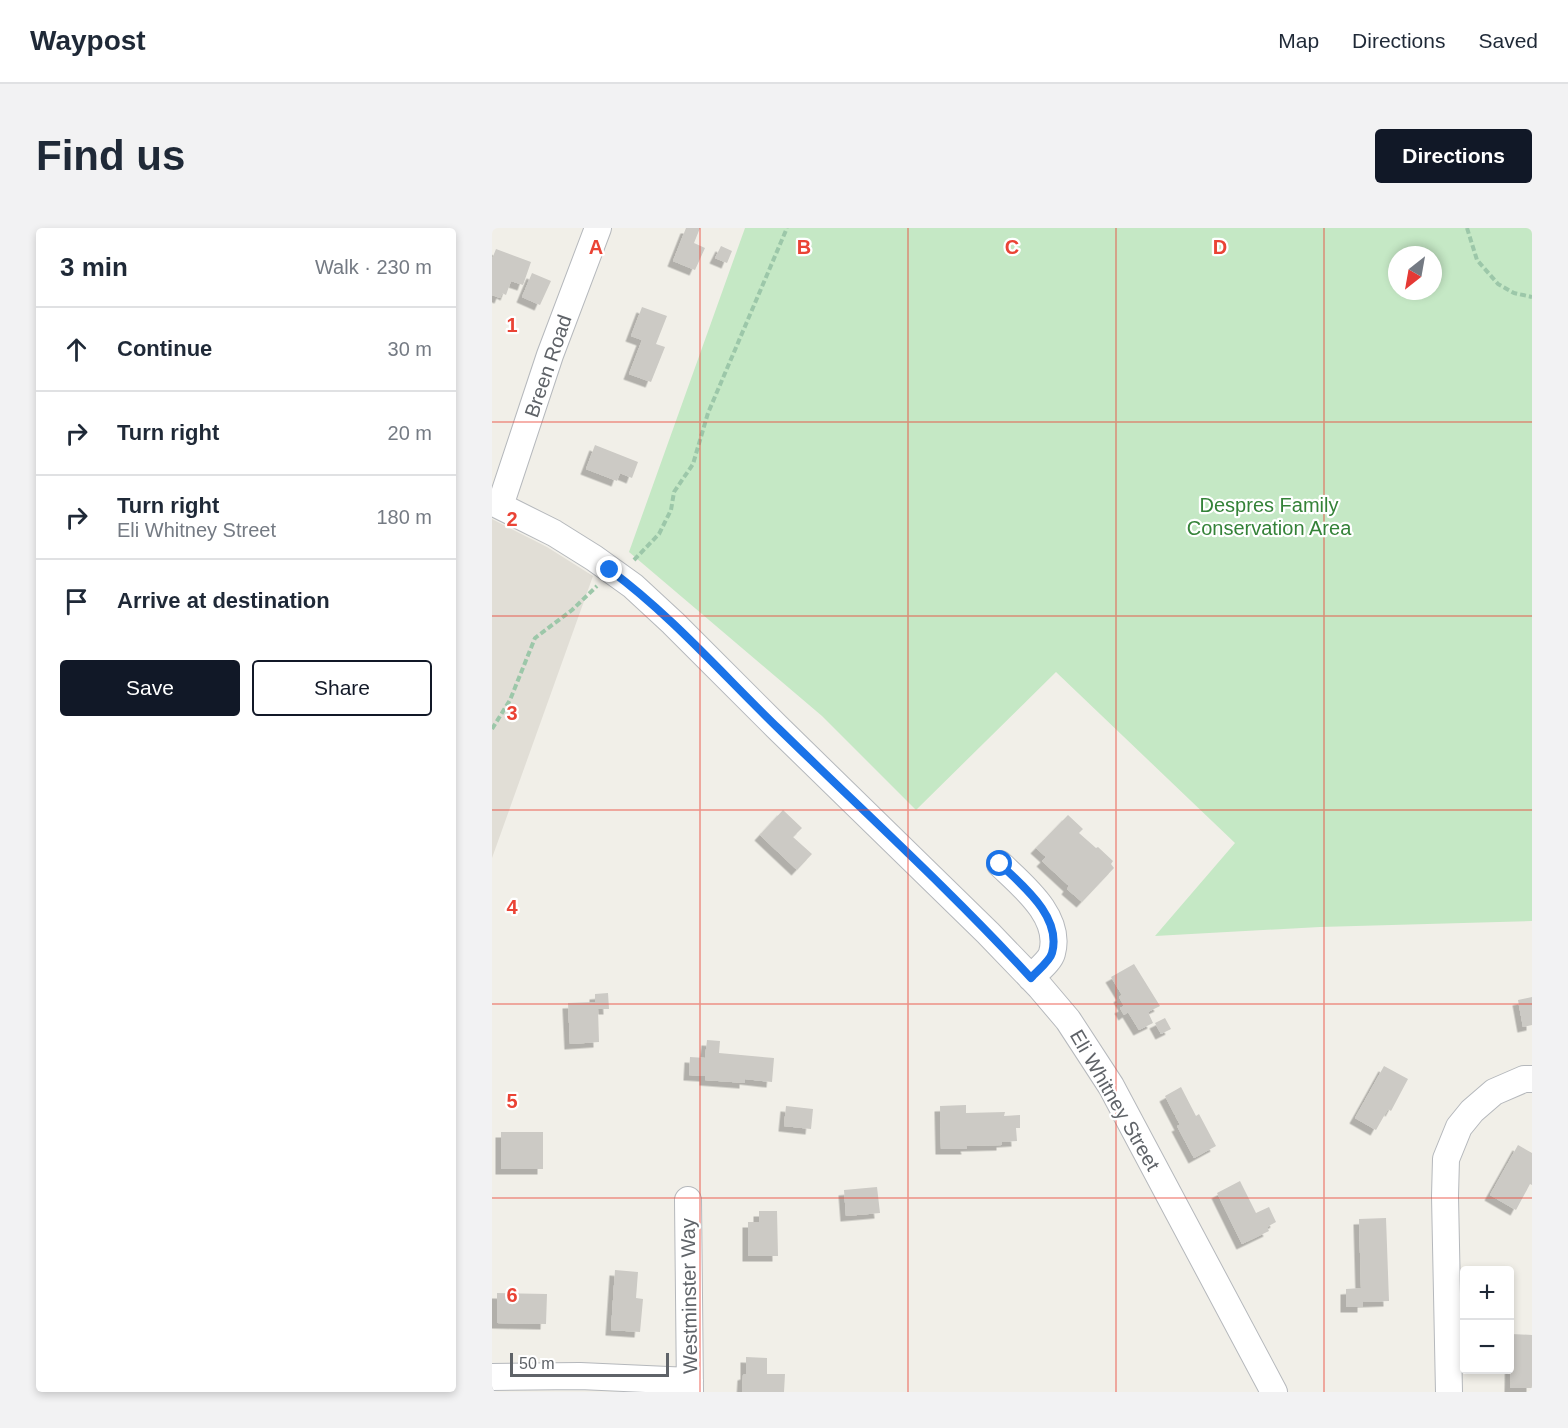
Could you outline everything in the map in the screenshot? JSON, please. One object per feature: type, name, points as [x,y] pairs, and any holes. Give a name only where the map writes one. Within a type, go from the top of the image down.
[{"type":"street","name":"Breen Road","points":[[496,504],[598,228]]},
{"type":"street","name":"Eli Whitney Street","points":[[496,504],[554,533],[633,586],[988,933],[1068,1020],[1111,1086],[1274,1392]]},
{"type":"street","points":[[1000,864],[1036,898],[1054,932],[1052,955],[1031,978]]},
{"type":"street","points":[[1449,1392],[1446,1159],[1459,1127],[1472,1111],[1494,1092],[1524,1079],[1532,1079]]},
{"type":"street","name":"Westminster Way","points":[[688,1200],[690,1387]]},
{"type":"street","points":[[492,1377],[580,1376],[690,1387]]},
{"type":"path","points":[[492,729],[510,700],[535,638],[572,610],[610,570],[636,559],[659,534],[671,510],[674,492],[693,464],[708,413],[787,228]]},
{"type":"path","points":[[1467,228],[1478,260],[1498,284],[1514,293],[1532,297]]},
{"type":"shaded area","points":[[492,519],[547,547],[593,576],[492,858]]},
{"type":"green space","name":"Despres Family Conservation Area","points":[[745,228],[1532,228],[1532,921],[1320,927],[1155,936],[1235,843],[1056,672],[916,810],[822,716],[629,552]]},
{"type":"building","points":[[686,228],[700,228],[694,243],[705,248],[695,270],[673,261]]},
{"type":"building","points":[[721,246],[732,251],[727,263],[715,258]]},
{"type":"building","points":[[496,249],[531,262],[523,285],[511,281],[506,295],[502,293],[500,298],[492,295],[492,259]]},
{"type":"building","points":[[532,273],[551,281],[540,305],[522,297]]},
{"type":"building","points":[[642,307],[667,316],[656,344],[665,347],[651,382],[629,374],[642,340],[631,336]]},
{"type":"building","points":[[595,445],[638,462],[632,478],[620,473],[617,481],[586,469]]},
{"type":"building","points":[[783,810],[802,828],[793,837],[812,854],[797,870],[760,835]]},
{"type":"building","points":[[1068,815],[1083,829],[1079,833],[1113,861],[1111,864],[1114,868],[1082,902],[1067,889],[1069,886],[1042,861],[1046,857],[1036,848]]},
{"type":"building","points":[[1134,964],[1160,1006],[1148,1012],[1153,1023],[1139,1030],[1128,1012],[1124,1015],[1120,1008],[1124,1006],[1119,997],[1122,995],[1111,977]]},
{"type":"building","points":[[608,993],[609,1009],[598,1009],[599,1042],[570,1044],[568,1003],[595,1002],[595,994]]},
{"type":"building","points":[[1532,997],[1532,1025],[1523,1027],[1518,1000]]},
{"type":"building","points":[[1165,1018],[1171,1029],[1161,1034],[1155,1023]]},
{"type":"building","points":[[707,1040],[720,1041],[719,1053],[774,1058],[772,1082],[745,1079],[745,1083],[705,1080],[705,1076],[689,1075],[690,1057],[705,1058]]},
{"type":"building","points":[[1384,1066],[1408,1079],[1391,1111],[1388,1109],[1376,1130],[1355,1118]]},
{"type":"building","points":[[1181,1087],[1196,1116],[1199,1114],[1216,1146],[1194,1158],[1177,1126],[1180,1125],[1165,1096]]},
{"type":"building","points":[[966,1105],[966,1113],[1005,1112],[1004,1116],[1020,1115],[1020,1128],[1016,1128],[1017,1141],[1002,1142],[1002,1145],[966,1146],[967,1149],[941,1149],[940,1106]]},
{"type":"building","points":[[786,1106],[813,1109],[811,1129],[784,1126]]},
{"type":"building","points":[[501,1132],[543,1132],[543,1169],[501,1169]]},
{"type":"building","points":[[1518,1145],[1532,1153],[1532,1185],[1530,1184],[1516,1210],[1490,1195]]},
{"type":"building","points":[[1240,1181],[1256,1213],[1269,1207],[1276,1222],[1267,1227],[1269,1231],[1242,1244],[1217,1193]]},
{"type":"building","points":[[877,1187],[880,1213],[846,1216],[844,1190]]},
{"type":"building","points":[[759,1211],[777,1211],[778,1256],[748,1256],[748,1222],[759,1222]]},
{"type":"building","points":[[1386,1218],[1389,1301],[1363,1302],[1363,1307],[1346,1307],[1346,1289],[1361,1288],[1359,1219]]},
{"type":"building","points":[[615,1270],[638,1272],[636,1298],[643,1299],[640,1332],[611,1330]]},
{"type":"building","points":[[497,1293],[547,1294],[546,1324],[497,1323]]},
{"type":"building","points":[[1514,1334],[1532,1335],[1532,1388],[1510,1388],[1510,1374],[1514,1374]]},
{"type":"building","points":[[746,1357],[767,1358],[767,1374],[785,1374],[784,1392],[742,1392],[743,1375],[746,1374]]},
{"type":"route","points":[[610,570],[633,586],[673,623],[1002,946],[1031,978],[1052,955],[1054,932],[1036,898],[1000,864]]}]
